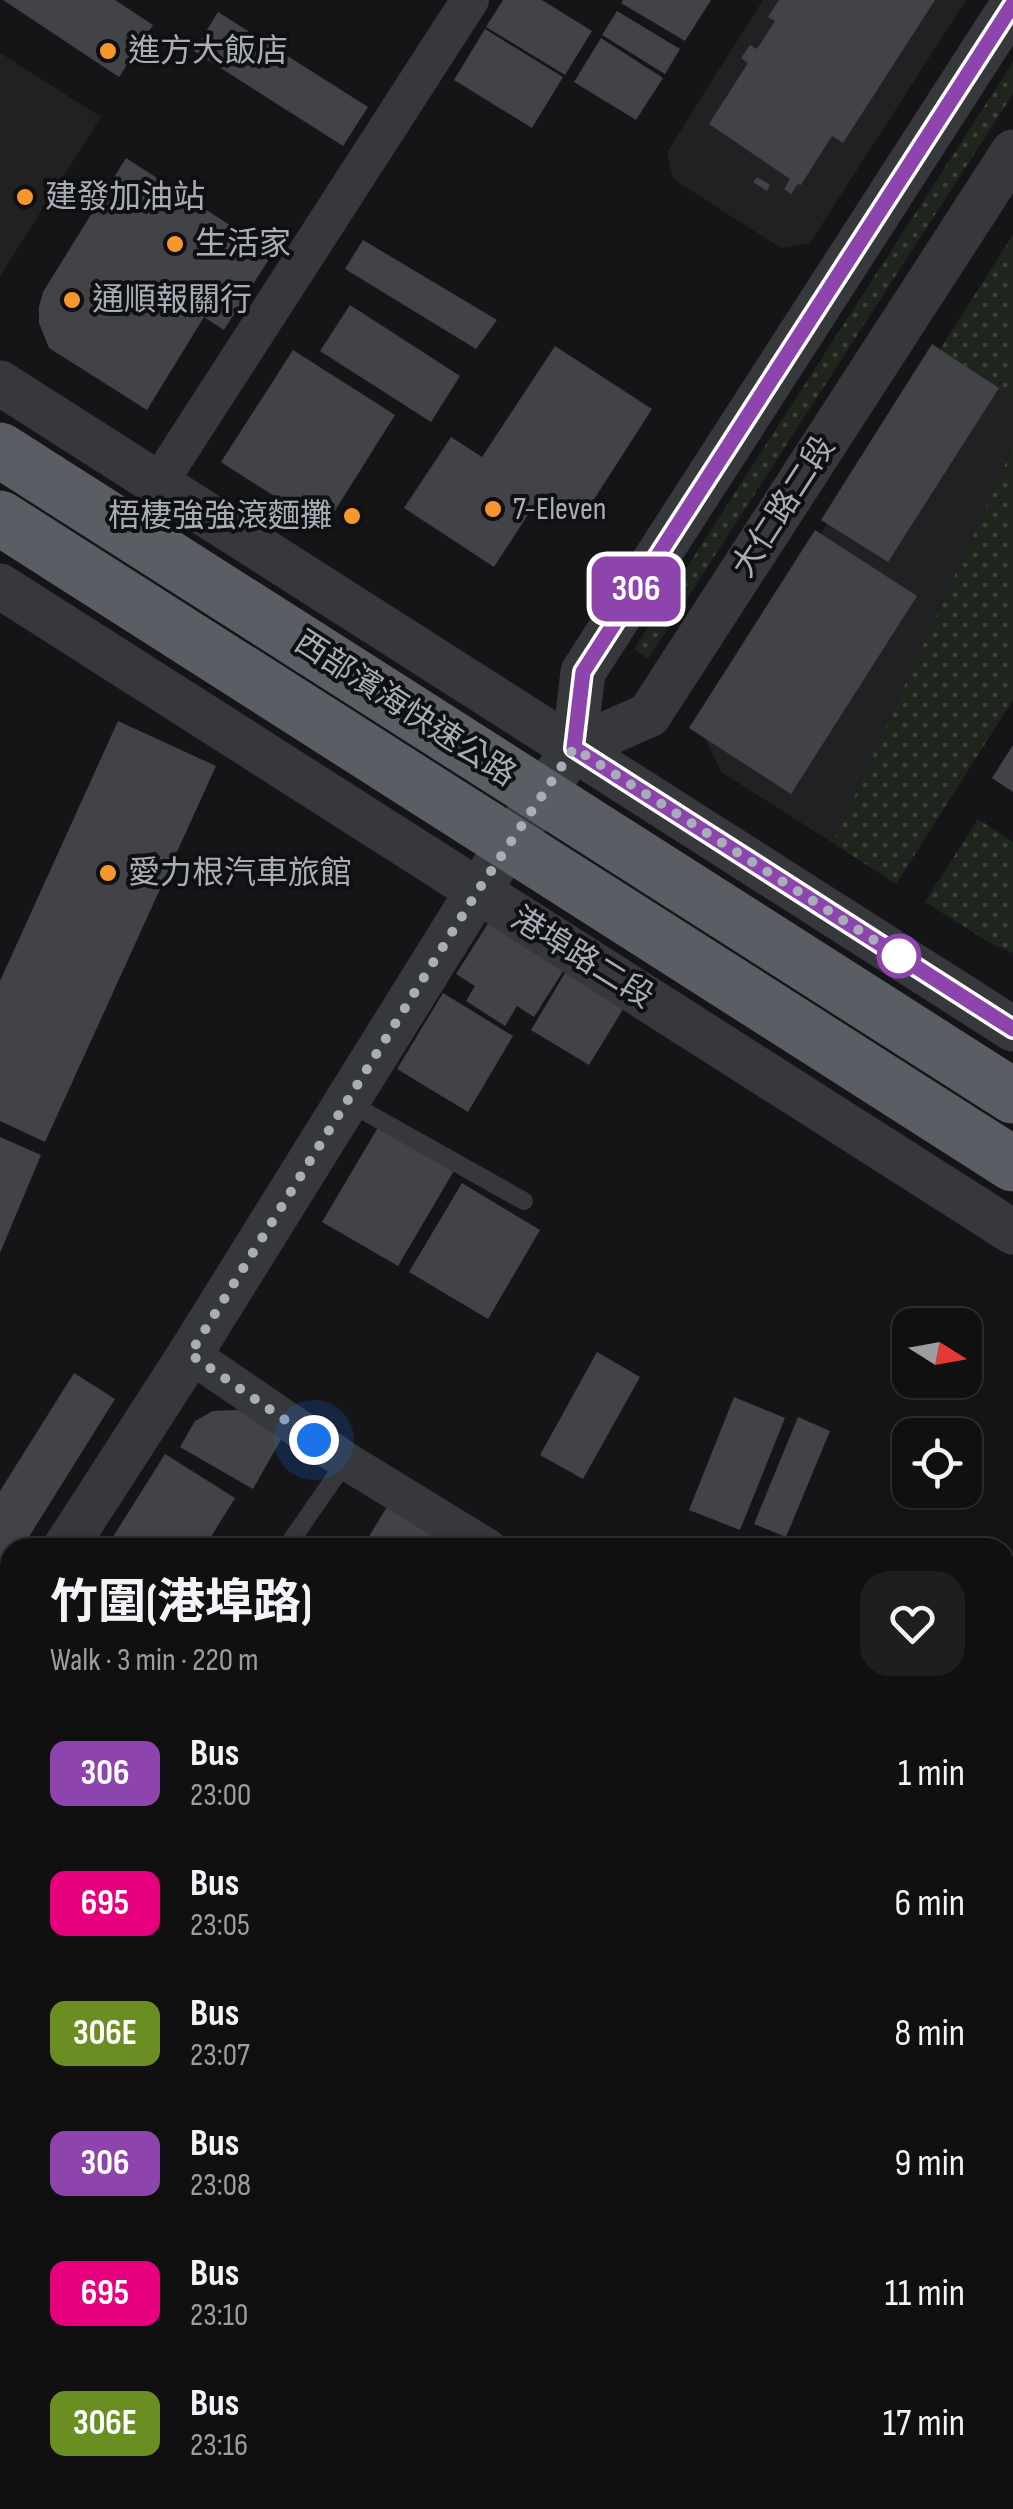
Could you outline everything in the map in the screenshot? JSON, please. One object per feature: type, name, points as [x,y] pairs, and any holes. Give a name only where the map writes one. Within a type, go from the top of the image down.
[{"type":"highway","name":"西部濱海快速公路","points":[[0,450],[1013,1096]]},
{"type":"highway","name":"西部濱海快速公路","points":[[0,518],[1013,1164]]},
{"type":"street","points":[[158,484],[470,0]]},
{"type":"street","points":[[71,1538],[477,892],[574,748],[583,672],[1013,4]]},
{"type":"street","name":"大仁路二段","points":[[574,748],[649,715],[1013,152]]},
{"type":"street","points":[[0,383],[1013,1028]]},
{"type":"street","name":"港埠路二段","points":[[0,586],[1013,1232]]},
{"type":"street","points":[[190,1354],[460,1538]]},
{"type":"lane","points":[[345,1101],[524,1200]]},
{"type":"lane","points":[[293,1538],[346,1461]]},
{"type":"shaded area","points":[[763,0],[966,0],[810,243],[781,248],[673,179],[667,152]]},
{"type":"shaded area","name":"建發加油站","points":[[0,53],[101,117],[0,276]]},
{"type":"shaded area","points":[[1013,62],[1013,94],[648,659],[634,649]]},
{"type":"shaded area","points":[[1013,235],[1013,397],[940,349]]},
{"type":"shaded area","points":[[939,349],[1013,397],[1013,447],[833,843],[721,772],[704,736],[776,603]]},
{"type":"shaded area","points":[[1013,447],[1013,700],[896,884],[833,843]]},
{"type":"shaded area","points":[[978,819],[1013,842],[1013,953],[925,902]]},
{"type":"building","name":"進方大飯店","points":[[3,0],[115,0],[153,25],[119,77]]},
{"type":"building","points":[[503,0],[542,0],[592,31],[565,75],[486,27]]},
{"type":"building","points":[[711,0],[685,41],[621,3]]},
{"type":"building","points":[[779,0],[935,0],[843,143],[832,136],[791,194],[784,189],[790,179],[709,124],[748,63],[741,58],[750,45],[757,49],[775,21],[768,17]]},
{"type":"building","points":[[617,11],[680,49],[665,74],[602,35]]},
{"type":"building","points":[[218,12],[368,107],[343,146],[194,51]]},
{"type":"building","points":[[485,29],[563,77],[532,128],[454,80]]},
{"type":"building","points":[[601,38],[663,78],[636,120],[574,82]]},
{"type":"building","points":[[126,158],[273,253],[224,330],[204,317],[147,410],[49,348],[39,323],[43,292]]},
{"type":"building","points":[[757,177],[770,185],[767,191],[753,182]]},
{"type":"building","points":[[363,240],[497,320],[476,349],[345,269]]},
{"type":"building","points":[[350,305],[460,376],[431,422],[320,351]]},
{"type":"building","points":[[932,344],[999,388],[888,562],[821,520]]},
{"type":"building","points":[[555,346],[652,409],[582,518],[542,493],[494,567],[404,508],[451,437],[482,457]]},
{"type":"building","points":[[293,350],[395,415],[324,528],[221,462]]},
{"type":"building","points":[[815,530],[917,596],[791,794],[689,728]]},
{"type":"building","name":"愛力根汽車旅館","points":[[118,721],[216,766],[45,1142],[0,1121],[0,981]]},
{"type":"building","points":[[1013,745],[1013,792],[992,778]]},
{"type":"building","points":[[494,914],[569,962],[534,1017],[517,1006],[505,1026],[466,1001],[475,986],[456,974]]},
{"type":"building","points":[[571,963],[630,998],[589,1065],[531,1030]]},
{"type":"building","points":[[443,993],[513,1036],[468,1112],[397,1069]]},
{"type":"building","points":[[380,1124],[455,1169],[398,1266],[322,1222]]},
{"type":"building","points":[[0,1137],[41,1155],[0,1253]]},
{"type":"building","points":[[462,1183],[540,1230],[488,1319],[409,1272]]},
{"type":"building","points":[[597,1352],[640,1377],[583,1479],[540,1455]]},
{"type":"building","points":[[74,1373],[115,1399],[28,1538],[0,1538],[0,1491]]},
{"type":"building","points":[[734,1397],[785,1418],[740,1530],[689,1510]]},
{"type":"building","points":[[238,1410],[283,1436],[253,1489],[180,1447],[195,1421],[213,1411]]},
{"type":"building","points":[[798,1417],[830,1431],[786,1537],[754,1524]]},
{"type":"building","points":[[165,1454],[235,1498],[210,1538],[112,1538]]},
{"type":"building","points":[[390,1502],[436,1530],[431,1538],[368,1538]]},
{"type":"bus line","name":"306","points":[[1013,4],[583,672],[574,748],[1013,1029]]},
{"type":"place","name":"進方大飯店","points":[[108,51]]},
{"type":"place","name":"建發加油站","points":[[25,197]]},
{"type":"place","name":"生活家","points":[[175,244]]},
{"type":"place","name":"通順報關行","points":[[72,300]]},
{"type":"place","name":"7-Eleven","points":[[493,509]]},
{"type":"place","name":"梧棲強強滾麵攤","points":[[352,516]]},
{"type":"place","name":"愛力根汽車旅館","points":[[108,873]]},
{"type":"route","points":[[314,1440],[190,1354],[477,892],[574,748],[899,956]]}]
